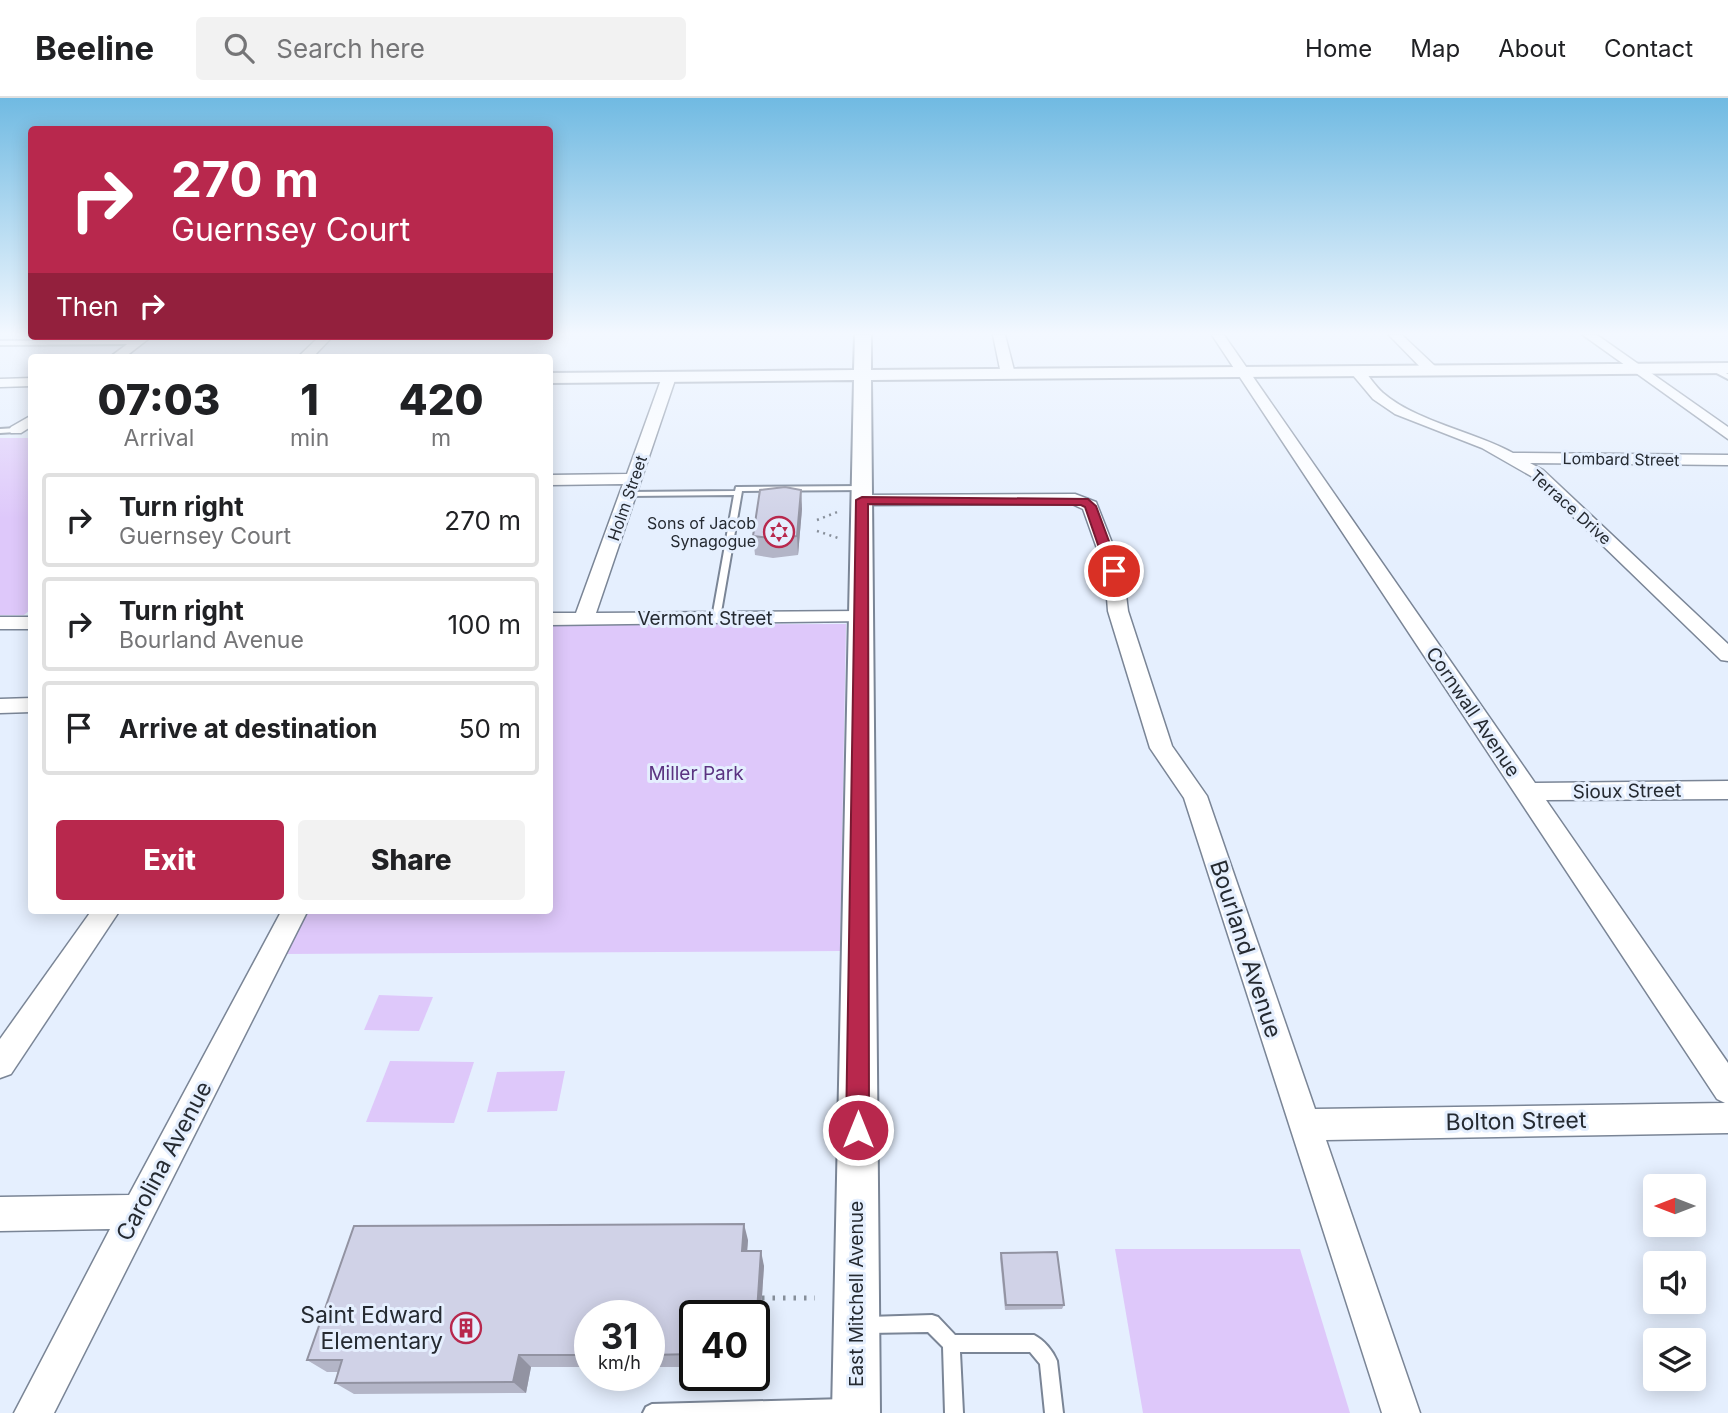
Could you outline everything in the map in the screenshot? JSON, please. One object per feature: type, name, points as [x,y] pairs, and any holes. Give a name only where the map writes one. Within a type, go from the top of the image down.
[{"type":"street","name":"Holm Street","points":[[584,619],[662,396]]},
{"type":"street","name":"East Mitchell Avenue","points":[[856,1410],[861,617],[855,500],[862,396]]},
{"type":"street","name":"Cornwall Avenue","points":[[1259,396],[1728,1089]]},
{"type":"street","name":"Terrace Drive","points":[[1379,396],[1400,411],[1513,458],[1550,484],[1728,656]]},
{"type":"street","points":[[1675,396],[1728,434]]},
{"type":"street","points":[[16,430],[28,422]]},
{"type":"street","name":"Lombard Street","points":[[1513,458],[1728,460]]},
{"type":"street","points":[[553,480],[631,486]]},
{"type":"street","name":"Bourland Avenue","points":[[855,500],[1075,499],[1090,506],[1114,571],[1118,611],[1161,748],[1195,796],[1401,1413]]},
{"type":"street","name":"Vermont Street","points":[[553,619],[861,617]]},
{"type":"street","points":[[0,623],[28,623]]},
{"type":"street","name":"Sioux Street","points":[[1527,792],[1728,790]]},
{"type":"street","points":[[0,1064],[104,914]]},
{"type":"street","name":"Carolina Avenue","points":[[33,1413],[293,914]]},
{"type":"street","name":"Bolton Street","points":[[1305,1125],[1728,1118]]},
{"type":"street","points":[[0,1214],[137,1212]]},
{"type":"lane","points":[[0,431],[16,430]]},
{"type":"lane","points":[[631,486],[738,493]]},
{"type":"lane","points":[[716,618],[739,489],[855,500]]},
{"type":"lane","points":[[857,1325],[932,1323],[951,1343],[954,1413]]},
{"type":"lane","points":[[951,1343],[1034,1343],[1048,1361],[1054,1413]]},
{"type":"lane","points":[[652,1413],[856,1410]]},
{"type":"path","points":[[817,520],[855,500]]},
{"type":"path","points":[[817,531],[841,539]]},
{"type":"path","points":[[762,1298],[815,1298]]},
{"type":"green space","points":[[0,438],[28,438],[28,612],[24,615],[0,615]]},
{"type":"green space","name":"Miller Park","points":[[846,624],[840,951],[286,954],[306,914],[553,914],[553,625]]},
{"type":"green space","points":[[379,995],[433,997],[419,1031],[364,1030]]},
{"type":"green space","points":[[390,1061],[474,1062],[454,1123],[366,1122]]},
{"type":"green space","points":[[565,1071],[557,1111],[487,1112],[497,1072]]},
{"type":"green space","points":[[1115,1249],[1300,1249],[1350,1413],[1143,1413]]},
{"type":"building","points":[[785,487],[801,490],[797,536],[753,536],[760,490]]},
{"type":"building","name":"Saint Edward Elementary","points":[[744,1224],[742,1251],[761,1251],[758,1300],[679,1300],[679,1354],[665,1355],[665,1300],[574,1300],[574,1355],[519,1355],[513,1382],[335,1383],[342,1360],[307,1360],[354,1226]]},
{"type":"building","points":[[1057,1252],[1064,1305],[1006,1305],[1001,1253]]},
{"type":"place","name":"Sons of Jacob Synagogue","points":[[779,532]]},
{"type":"place","name":"Saint Edward Elementary","points":[[466,1328]]},
{"type":"route","points":[[858,1130],[862,500],[1084,501],[1090,506],[1114,571]]}]
